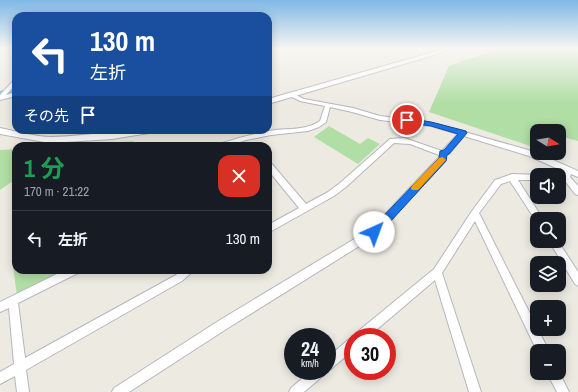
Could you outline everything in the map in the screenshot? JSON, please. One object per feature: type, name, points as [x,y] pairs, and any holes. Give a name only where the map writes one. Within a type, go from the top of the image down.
[{"type":"street","points":[[272,101],[390,66]]},
{"type":"street","points":[[0,98],[12,85]]},
{"type":"street","points":[[0,98],[12,95]]},
{"type":"street","points":[[292,95],[302,100],[384,119],[431,124],[463,133],[501,144],[551,168]]},
{"type":"street","points":[[272,133],[308,129],[317,126],[323,122],[328,105]]},
{"type":"street","points":[[0,131],[12,133]]},
{"type":"street","points":[[272,227],[331,194],[392,141],[404,141],[442,153],[446,152],[463,133]]},
{"type":"street","points":[[17,134],[50,140],[124,134]]},
{"type":"street","points":[[232,142],[266,134]]},
{"type":"street","points":[[244,138],[248,142]]},
{"type":"street","points":[[118,392],[224,324],[374,232],[443,158],[442,153]]},
{"type":"street","points":[[272,170],[305,209]]},
{"type":"street","points":[[566,175],[578,174]]},
{"type":"street","points":[[566,176],[578,192]]},
{"type":"street","points":[[512,177],[534,212]]},
{"type":"street","points":[[371,328],[437,272],[475,213],[498,182],[512,177],[530,177]]},
{"type":"street","points":[[475,213],[540,344]]},
{"type":"street","points":[[557,248],[578,281]]},
{"type":"street","points":[[437,272],[474,392]]},
{"type":"street","points":[[0,307],[68,274]]},
{"type":"street","points":[[0,378],[179,278],[184,274]]},
{"type":"street","points":[[13,300],[23,392]]},
{"type":"street","points":[[336,357],[344,351]]},
{"type":"street","points":[[295,392],[309,380]]},
{"type":"street","points":[[557,380],[563,392]]},
{"type":"green space","points":[[449,66],[578,66],[578,141],[566,138],[566,124],[530,124],[530,146],[429,112]]},
{"type":"green space","points":[[329,126],[360,144],[368,138],[380,144],[358,164],[314,137]]},
{"type":"green space","points":[[12,149],[12,182],[0,190],[0,150]]},
{"type":"green space","points":[[14,274],[61,274],[17,296]]},
{"type":"waterway","points":[[0,95],[12,91]]},
{"type":"slow traffic","points":[[415,188],[442,160]]},
{"type":"route","points":[[374,232],[443,158],[442,153],[446,152],[463,133],[431,124],[407,120]]}]
